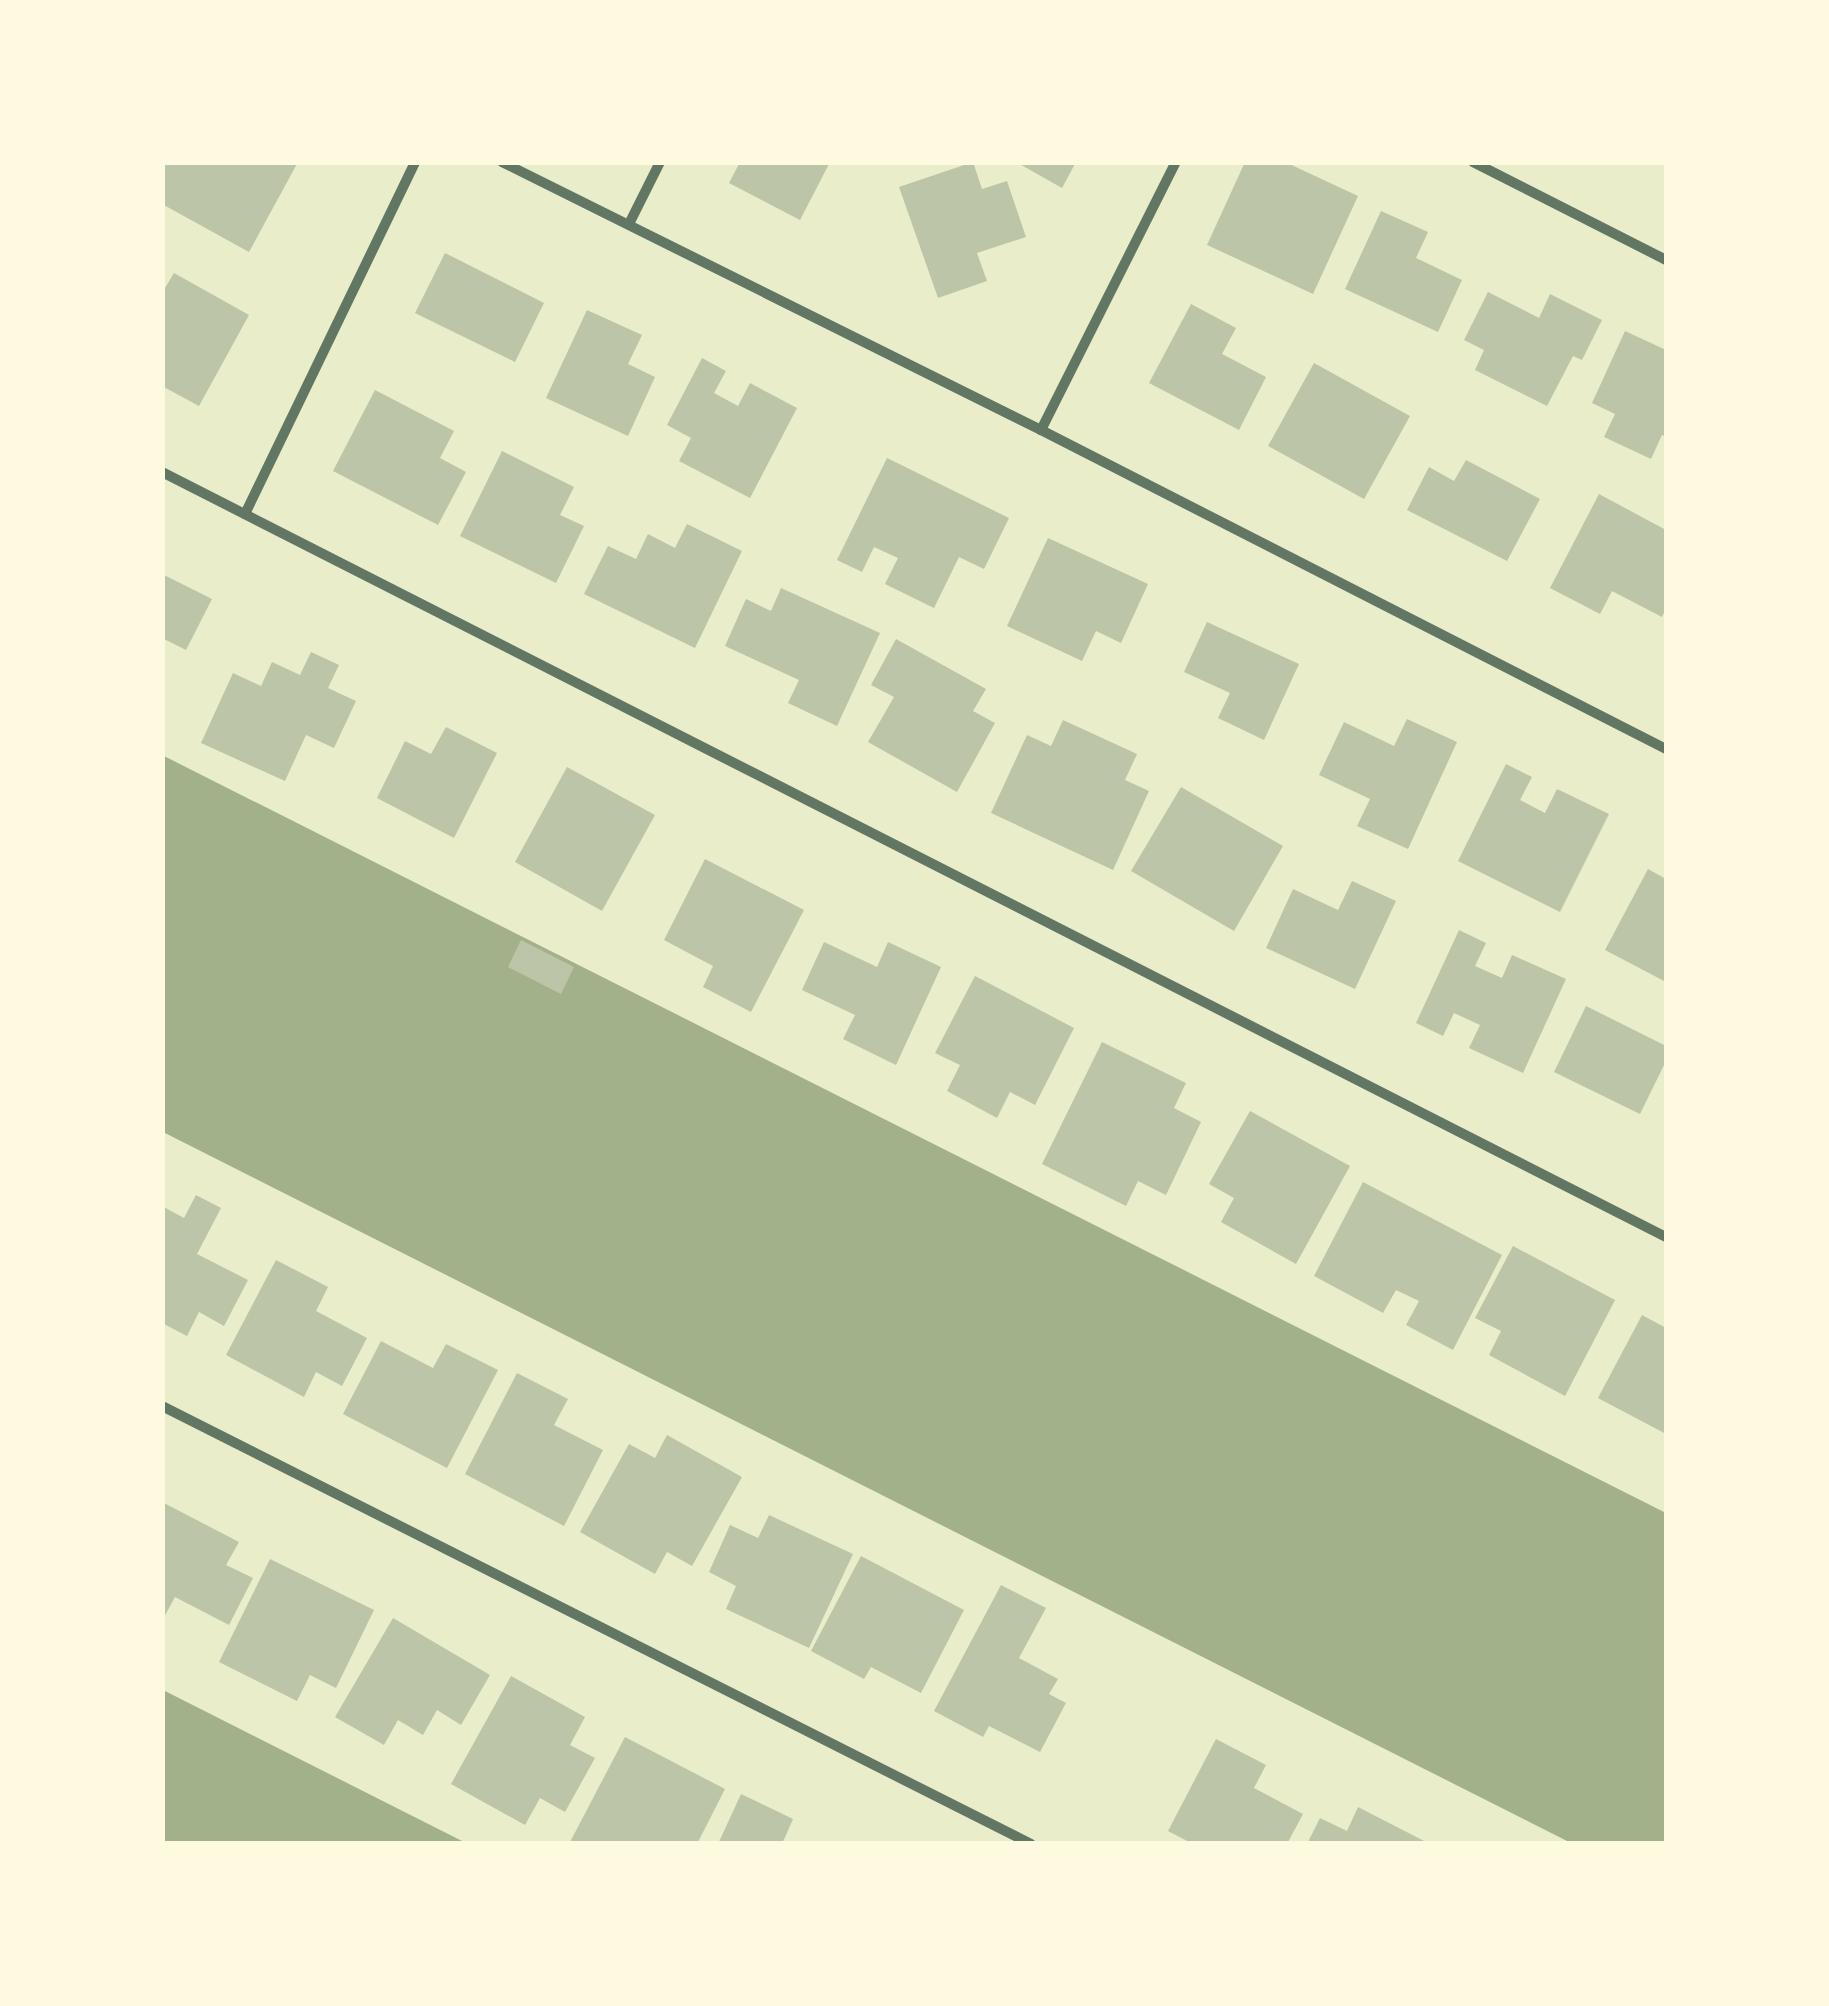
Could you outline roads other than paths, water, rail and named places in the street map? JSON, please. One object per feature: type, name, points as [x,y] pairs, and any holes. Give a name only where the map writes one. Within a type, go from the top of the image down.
[{"type":"street","points":[[245,514],[415,162]]},
{"type":"street","points":[[502,162],[1041,430],[1666,749]]},
{"type":"street","points":[[629,224],[660,162]]},
{"type":"street","points":[[1041,430],[1176,162]]},
{"type":"street","points":[[1474,162],[1666,260]]},
{"type":"street","points":[[162,472],[1666,1237]]},
{"type":"street","points":[[162,1406],[1031,1844]]}]
